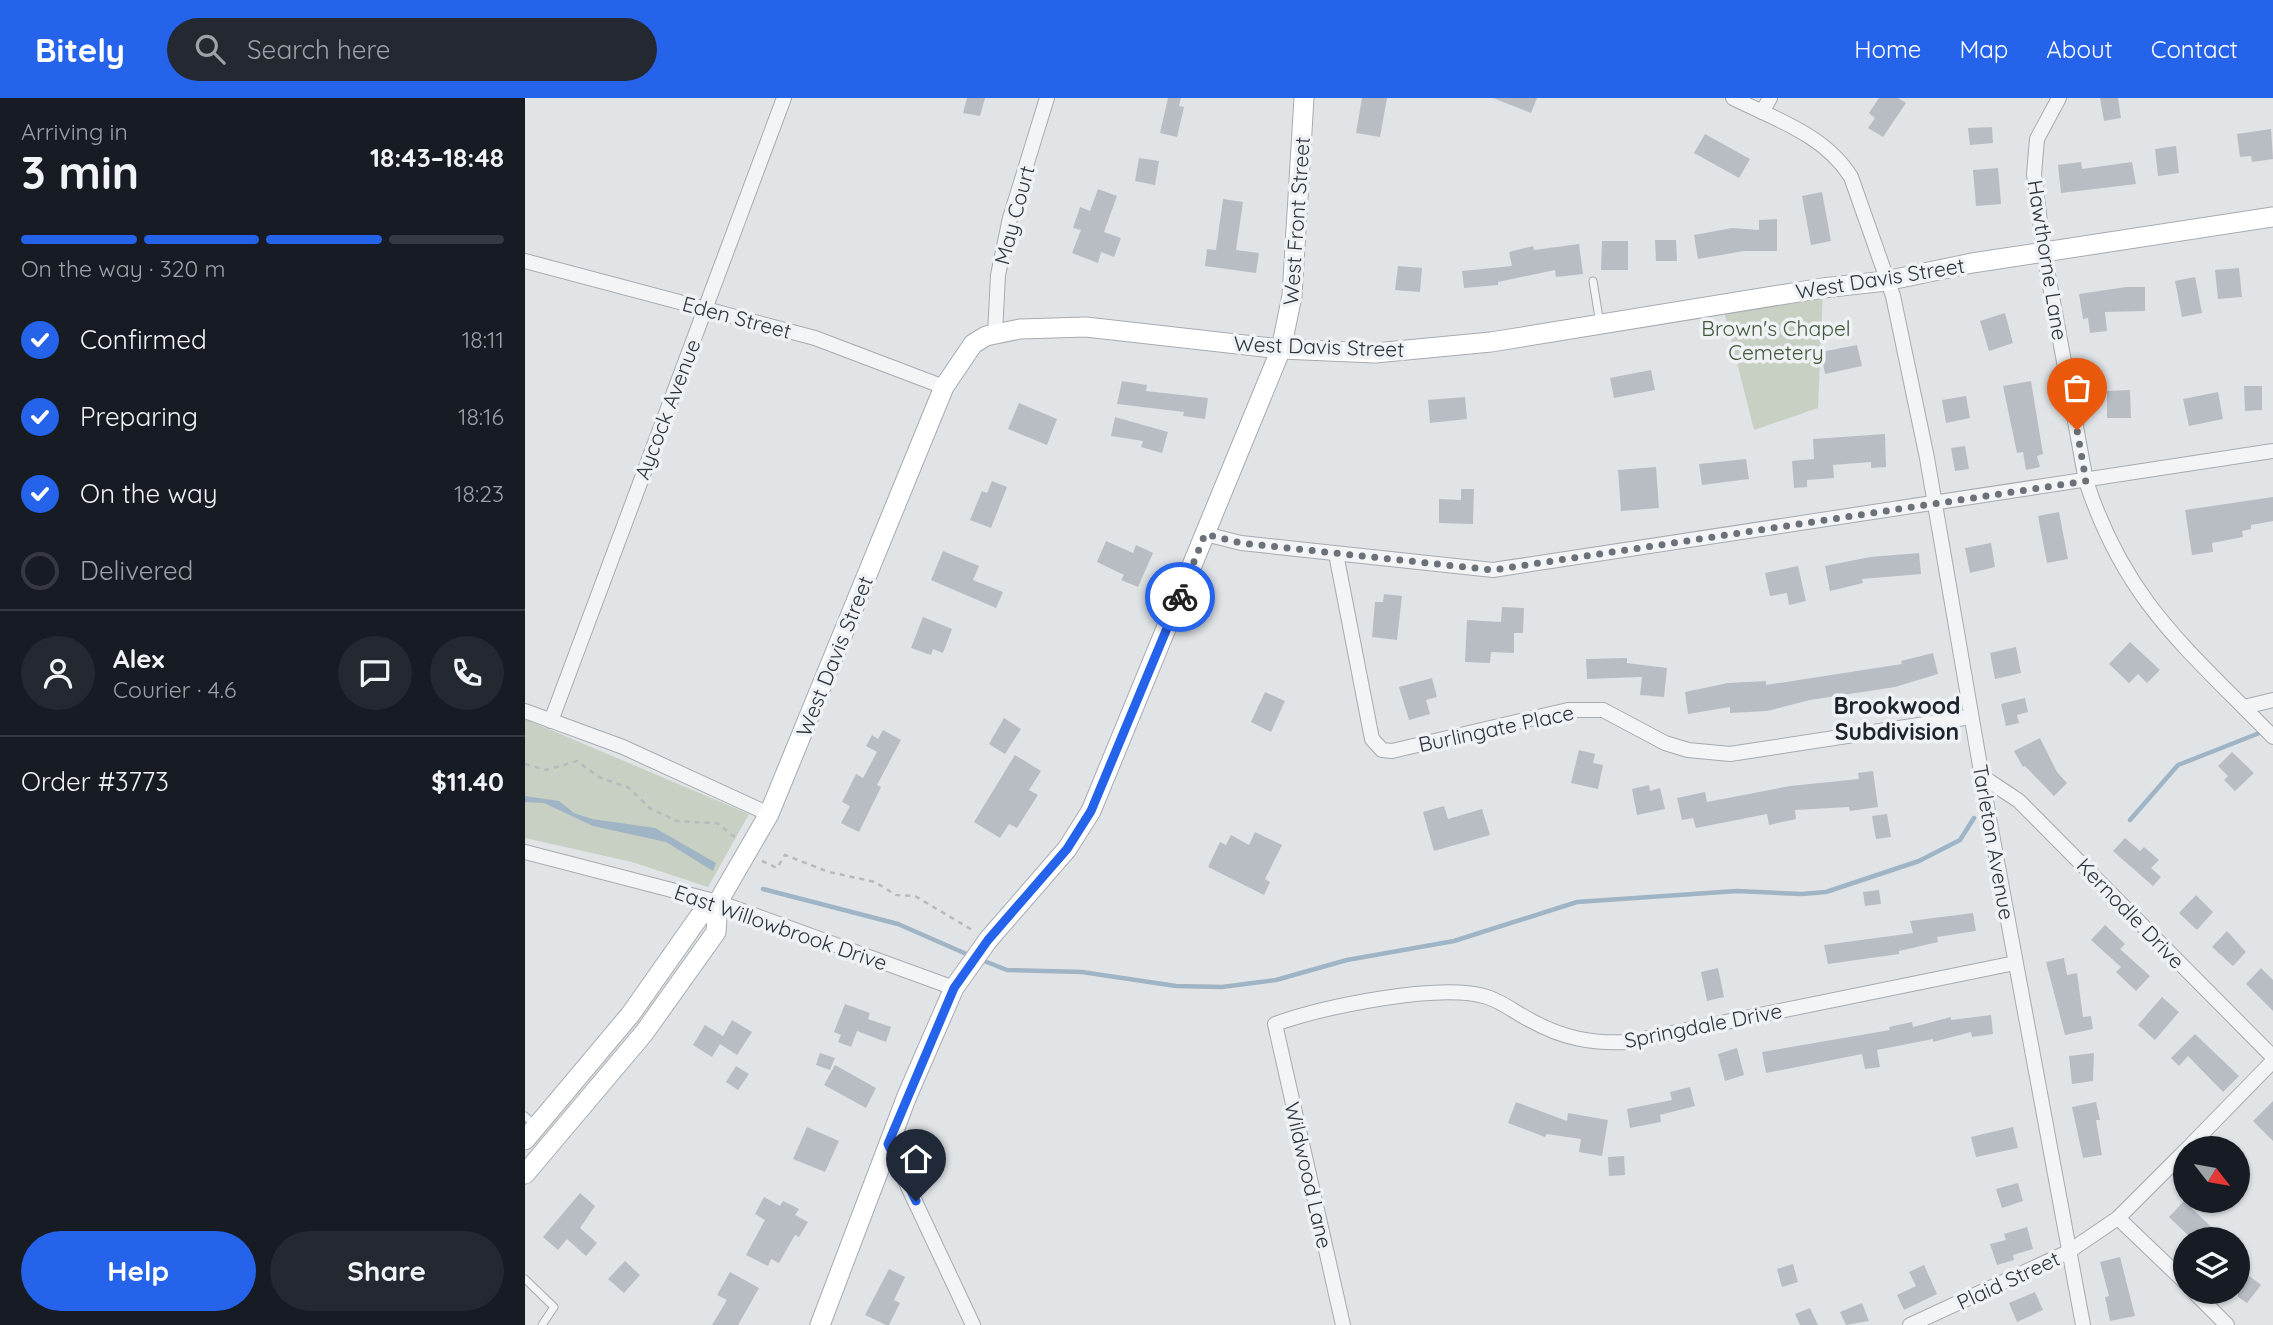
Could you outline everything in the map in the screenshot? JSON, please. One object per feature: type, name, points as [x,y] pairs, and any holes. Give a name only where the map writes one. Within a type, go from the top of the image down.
[{"type":"street","name":"Aycock Avenue","points":[[551,721],[784,98]]},
{"type":"street","name":"May Court","points":[[995,334],[998,275],[1010,218],[1047,98]]},
{"type":"street","name":"West Front Street","points":[[820,1325],[888,1144],[959,979],[988,940],[1067,849],[1091,811],[1281,349],[1292,296],[1304,98]]},
{"type":"street","name":"Tarleton Avenue","points":[[1733,98],[1807,134],[1842,161],[1851,177],[1893,296],[1934,505],[2015,963],[2083,1325]]},
{"type":"street","points":[[1762,112],[1770,98]]},
{"type":"street","name":"Hawthorne Lane","points":[[2059,98],[2037,139],[2034,156],[2044,253],[2086,481],[2110,546],[2145,603],[2196,660],[2273,737]]},
{"type":"street","name":"West Davis Street","points":[[529,1127],[622,1024],[699,918],[718,902],[769,814],[944,387],[973,344],[995,334],[1020,329],[1086,327],[1281,349],[1375,353],[1440,349],[1823,288],[1886,281],[1972,263],[2273,217]]},
{"type":"street","name":"Eden Street","points":[[525,261],[815,338],[944,387]]},
{"type":"street","points":[[1205,534],[1241,543],[1493,570],[2273,452]]},
{"type":"street","name":"Burlingate Place","points":[[1336,554],[1373,739],[1382,750],[1392,751],[1568,710],[1588,709],[1617,716],[1665,743],[1688,750],[1730,754],[1971,717]]},
{"type":"street","points":[[2244,707],[2273,700]]},
{"type":"street","points":[[525,711],[623,747],[769,814]]},
{"type":"street","name":"Kernodle Drive","points":[[1983,777],[2019,801],[2273,1059]]},
{"type":"street","name":"East Willowbrook Drive","points":[[525,852],[718,902],[959,979]]},
{"type":"street","name":"West Davis Street","points":[[525,1174],[644,1033],[716,932],[718,902]]},
{"type":"street","name":"Springdale Drive","points":[[1275,1024],[1397,996],[1448,991],[1487,997],[1555,1034],[1605,1043],[1628,1042],[2015,963]]},
{"type":"street","name":"Wildwood Lane","points":[[1275,1024],[1343,1325]]},
{"type":"street","name":"Plaid Street","points":[[2199,1136],[2273,1059]]},
{"type":"street","points":[[888,1144],[973,1325]]},
{"type":"street","name":"Plaid Street","points":[[1910,1325],[2068,1252],[2118,1218],[2173,1163]]},
{"type":"street","points":[[2118,1218],[2173,1271]]},
{"type":"street","points":[[2206,1304],[2227,1325]]},
{"type":"lane","points":[[1593,281],[1600,324]]},
{"type":"lane","points":[[525,1279],[554,1307],[542,1325]]},
{"type":"green space","name":"Brown's Chapel Cemetery","points":[[1823,288],[1818,408],[1754,430],[1722,303]]},
{"type":"green space","points":[[525,719],[749,814],[708,887],[632,862],[525,838]]},
{"type":"water","points":[[525,796],[559,801],[574,813],[592,819],[655,828],[716,863],[713,871],[666,842],[593,826],[544,803],[525,802]]},
{"type":"building","points":[[967,98],[985,98],[980,116],[963,113]]},
{"type":"building","points":[[1168,98],[1181,98],[1179,106],[1184,107],[1177,137],[1160,133]]},
{"type":"building","points":[[1362,98],[1387,98],[1380,137],[1356,133]]},
{"type":"building","points":[[1493,98],[1537,98],[1531,113]]},
{"type":"building","points":[[1879,98],[1898,98],[1906,103],[1883,137],[1868,128],[1875,118],[1869,113]]},
{"type":"building","points":[[2100,98],[2118,98],[2121,118],[2104,121]]},
{"type":"building","points":[[1992,127],[1993,143],[1970,145],[1968,128]]},
{"type":"building","points":[[2271,129],[2273,159],[2252,162],[2251,156],[2240,157],[2237,134]]},
{"type":"building","points":[[1705,134],[1750,159],[1739,178],[1694,153]]},
{"type":"building","points":[[2176,146],[2179,173],[2158,176],[2155,149]]},
{"type":"building","points":[[1139,158],[1159,161],[1155,185],[1135,181]]},
{"type":"building","points":[[2081,162],[2082,169],[2132,162],[2136,184],[2061,193],[2058,165]]},
{"type":"building","points":[[1998,168],[2001,204],[1976,206],[1973,170]]},
{"type":"building","points":[[1098,189],[1117,196],[1104,232],[1121,238],[1114,257],[1101,252],[1098,263],[1072,253],[1081,230],[1073,228],[1080,207],[1090,211]]},
{"type":"building","points":[[1822,192],[1831,241],[1811,245],[1802,196]]},
{"type":"building","points":[[1223,199],[1243,202],[1236,250],[1259,253],[1256,273],[1205,266],[1207,249],[1216,250]]},
{"type":"building","points":[[1777,219],[1777,251],[1744,251],[1698,259],[1694,235],[1732,228],[1759,230],[1759,220]]},
{"type":"building","points":[[1655,240],[1676,240],[1677,261],[1656,261]]},
{"type":"building","points":[[1602,241],[1628,241],[1628,270],[1601,270]]},
{"type":"building","points":[[1579,244],[1583,274],[1556,277],[1555,270],[1498,282],[1498,285],[1464,288],[1462,271],[1512,266],[1509,252],[1533,246],[1534,250]]},
{"type":"building","points":[[1398,266],[1422,268],[1420,292],[1395,290]]},
{"type":"building","points":[[2239,268],[2242,297],[2218,299],[2215,270]]},
{"type":"building","points":[[2195,277],[2202,313],[2182,317],[2175,281]]},
{"type":"building","points":[[2145,287],[2145,311],[2105,312],[2107,331],[2090,333],[2088,318],[2083,319],[2079,294]]},
{"type":"building","points":[[2005,313],[2013,343],[1989,351],[1980,321]]},
{"type":"building","points":[[1857,345],[1862,366],[1825,374],[1821,352]]},
{"type":"building","points":[[1651,370],[1655,390],[1614,398],[1610,378]]},
{"type":"building","points":[[1122,381],[1147,385],[1146,391],[1208,398],[1205,419],[1183,416],[1184,412],[1117,404]]},
{"type":"building","points":[[2031,381],[2043,454],[2037,456],[2040,467],[2026,470],[2023,452],[2017,453],[2003,386]]},
{"type":"building","points":[[2244,386],[2262,386],[2262,410],[2245,411]]},
{"type":"building","points":[[2130,390],[2131,418],[2107,418],[2107,391]]},
{"type":"building","points":[[2218,392],[2223,419],[2189,426],[2183,399]]},
{"type":"building","points":[[1966,396],[1970,418],[1946,423],[1942,400]]},
{"type":"building","points":[[1465,397],[1467,419],[1430,423],[1428,400]]},
{"type":"building","points":[[1019,403],[1057,419],[1047,445],[1008,429]]},
{"type":"building","points":[[1115,417],[1168,432],[1162,453],[1141,447],[1143,441],[1111,436]]},
{"type":"building","points":[[1885,434],[1886,467],[1871,468],[1871,462],[1833,465],[1834,478],[1807,480],[1807,487],[1794,488],[1792,461],[1814,459],[1813,439]]},
{"type":"building","points":[[1965,446],[1969,469],[1955,471],[1951,448]]},
{"type":"building","points":[[1746,459],[1749,479],[1702,485],[1699,464]]},
{"type":"building","points":[[1656,467],[1659,508],[1621,511],[1618,470]]},
{"type":"building","points":[[992,481],[1007,487],[991,528],[970,520],[982,491],[987,493]]},
{"type":"building","points":[[1461,489],[1474,489],[1473,524],[1439,523],[1439,499],[1461,500]]},
{"type":"building","points":[[2273,497],[2273,521],[2251,525],[2251,529],[2242,531],[2243,537],[2212,543],[2213,552],[2192,555],[2185,510]]},
{"type":"building","points":[[2059,512],[2068,559],[2047,563],[2038,516]]},
{"type":"building","points":[[1106,541],[1133,553],[1136,545],[1153,553],[1138,587],[1121,580],[1124,575],[1097,562]]},
{"type":"building","points":[[1991,543],[1995,567],[1970,573],[1965,548]]},
{"type":"building","points":[[943,551],[979,566],[973,580],[1003,592],[996,608],[931,580]]},
{"type":"building","points":[[1919,553],[1921,574],[1862,579],[1863,583],[1830,591],[1825,566],[1870,557]]},
{"type":"building","points":[[1798,566],[1806,601],[1789,605],[1787,593],[1770,596],[1765,573]]},
{"type":"building","points":[[1384,594],[1402,596],[1397,640],[1372,637],[1375,602],[1383,602]]},
{"type":"building","points":[[1502,607],[1524,608],[1523,633],[1514,633],[1514,653],[1491,652],[1490,663],[1465,662],[1467,620],[1501,622]]},
{"type":"building","points":[[923,617],[952,629],[943,653],[933,649],[931,655],[911,648]]},
{"type":"building","points":[[2130,642],[2160,670],[2147,683],[2138,674],[2129,683],[2109,664]]},
{"type":"building","points":[[2016,647],[2021,673],[1995,679],[1990,653]]},
{"type":"building","points":[[1933,653],[1938,674],[1895,687],[1810,700],[1767,711],[1730,713],[1730,707],[1688,714],[1685,692],[1728,683],[1766,681],[1766,685],[1902,664],[1901,661]]},
{"type":"building","points":[[1627,658],[1627,663],[1667,668],[1664,697],[1640,695],[1642,677],[1587,679],[1586,659]]},
{"type":"building","points":[[1432,678],[1437,697],[1426,700],[1430,714],[1409,720],[1399,687]]},
{"type":"building","points":[[1265,692],[1285,701],[1271,732],[1251,722]]},
{"type":"building","points":[[2025,698],[2028,712],[2017,715],[2019,723],[2006,726],[2001,704]]},
{"type":"building","points":[[1004,718],[1021,729],[1005,754],[989,744]]},
{"type":"building","points":[[883,730],[901,740],[877,785],[881,787],[859,832],[841,823],[850,806],[842,802],[856,774],[863,778],[877,752],[866,746],[872,735],[878,739]]},
{"type":"building","points":[[2040,738],[2057,772],[2067,783],[2054,796],[2023,767],[2014,751]]},
{"type":"building","points":[[1579,750],[1595,754],[1593,763],[1603,765],[1598,789],[1571,783]]},
{"type":"building","points":[[2232,752],[2254,773],[2235,791],[2224,780],[2228,776],[2218,766]]},
{"type":"building","points":[[1015,755],[1041,771],[1029,790],[1038,795],[1017,828],[1009,824],[1000,838],[974,822]]},
{"type":"building","points":[[1873,771],[1878,807],[1850,811],[1849,807],[1795,810],[1796,819],[1769,825],[1767,814],[1696,828],[1693,818],[1682,820],[1677,798],[1705,792],[1707,802],[1790,786],[1859,779],[1858,773]]},
{"type":"building","points":[[1649,785],[1650,791],[1660,788],[1665,809],[1637,815],[1632,789]]},
{"type":"building","points":[[1444,806],[1448,819],[1482,809],[1490,835],[1434,851],[1423,812]]},
{"type":"building","points":[[1887,814],[1891,837],[1876,839],[1872,816]]},
{"type":"building","points":[[1255,832],[1282,845],[1265,879],[1270,882],[1264,895],[1208,867],[1220,842],[1226,845],[1231,835],[1249,845]]},
{"type":"building","points":[[2125,838],[2140,851],[2144,847],[2159,860],[2151,868],[2161,877],[2153,886],[2113,851]]},
{"type":"building","points":[[1879,890],[1881,904],[1865,906],[1863,892]]},
{"type":"building","points":[[2196,895],[2213,912],[2197,930],[2179,913]]},
{"type":"building","points":[[1973,913],[1976,931],[1937,937],[1938,942],[1899,951],[1899,954],[1828,964],[1824,945],[1913,933],[1910,921]]},
{"type":"building","points":[[2105,925],[2125,944],[2120,949],[2150,976],[2136,991],[2116,972],[2121,967],[2091,940]]},
{"type":"building","points":[[2227,931],[2246,952],[2233,966],[2212,947]]},
{"type":"building","points":[[2064,958],[2067,975],[2077,973],[2083,1017],[2091,1016],[2093,1029],[2065,1035],[2046,962]]},
{"type":"building","points":[[1718,968],[1724,997],[1707,1001],[1701,972]]},
{"type":"building","points":[[2261,968],[2273,980],[2273,1011],[2246,984]]},
{"type":"building","points":[[2162,997],[2179,1012],[2155,1040],[2138,1025]]},
{"type":"building","points":[[845,1004],[870,1013],[868,1019],[891,1027],[886,1042],[857,1031],[851,1047],[838,1042],[841,1035],[834,1032]]},
{"type":"building","points":[[1991,1015],[1993,1034],[1972,1037],[1971,1032],[1933,1042],[1933,1039],[1877,1050],[1880,1067],[1865,1069],[1862,1054],[1766,1073],[1762,1052],[1890,1030],[1889,1027],[1912,1022],[1913,1027],[1951,1017],[1951,1020]]},
{"type":"building","points":[[732,1020],[752,1032],[737,1055],[720,1044],[712,1057],[693,1045],[705,1025],[723,1036]]},
{"type":"building","points":[[2195,1034],[2239,1076],[2223,1092],[2188,1056],[2179,1066],[2171,1058]]},
{"type":"building","points":[[1737,1048],[1744,1075],[1725,1081],[1718,1054]]},
{"type":"building","points":[[820,1053],[835,1058],[830,1070],[816,1065]]},
{"type":"building","points":[[2094,1053],[2093,1081],[2072,1084],[2069,1056]]},
{"type":"building","points":[[835,1065],[876,1088],[866,1108],[824,1085]]},
{"type":"building","points":[[736,1066],[749,1074],[738,1090],[726,1082]]},
{"type":"building","points":[[1690,1087],[1695,1106],[1660,1115],[1661,1122],[1630,1128],[1627,1109],[1672,1100],[1670,1092]]},
{"type":"building","points":[[2273,1101],[2273,1141],[2253,1121]]},
{"type":"building","points":[[1516,1102],[1567,1121],[1568,1113],[1608,1120],[1602,1156],[1579,1152],[1581,1139],[1547,1134],[1545,1137],[1508,1123]]},
{"type":"building","points":[[2096,1102],[2102,1155],[2083,1158],[2072,1107]]},
{"type":"building","points":[[807,1127],[839,1141],[825,1172],[793,1159]]},
{"type":"building","points":[[2013,1127],[2018,1148],[1976,1157],[1971,1137]]},
{"type":"building","points":[[1624,1156],[1625,1175],[1609,1176],[1608,1157]]},
{"type":"building","points":[[2018,1183],[2023,1201],[2002,1208],[1996,1189]]},
{"type":"building","points":[[580,1193],[595,1206],[580,1228],[597,1243],[586,1256],[567,1239],[558,1250],[543,1237]]},
{"type":"building","points":[[764,1197],[780,1206],[783,1201],[799,1209],[795,1215],[808,1222],[799,1237],[795,1235],[779,1263],[771,1259],[768,1266],[746,1255],[765,1220],[755,1214]]},
{"type":"building","points":[[2173,1213],[2196,1213],[2211,1227],[2179,1227],[2169,1217]]},
{"type":"building","points":[[2027,1227],[2033,1249],[2013,1255],[2014,1260],[1997,1265],[1990,1244],[2006,1240],[2004,1234]]},
{"type":"building","points":[[2120,1257],[2135,1316],[2110,1321],[2105,1297],[2109,1296],[2100,1262]]},
{"type":"building","points":[[625,1261],[640,1275],[624,1293],[608,1279]]},
{"type":"building","points":[[1793,1264],[1798,1282],[1782,1287],[1777,1269]]},
{"type":"building","points":[[1924,1265],[1937,1294],[1904,1310],[1897,1295],[1916,1286],[1909,1272]]},
{"type":"building","points":[[889,1269],[905,1277],[894,1300],[900,1303],[889,1325],[886,1325],[865,1315]]},
{"type":"building","points":[[730,1272],[759,1288],[738,1325],[712,1325],[727,1300],[717,1295]]},
{"type":"building","points":[[2250,1276],[2261,1285],[2250,1299]]},
{"type":"building","points":[[2035,1292],[2043,1310],[2017,1322],[2009,1303]]},
{"type":"building","points":[[1862,1303],[1869,1321],[1846,1325],[1840,1312]]},
{"type":"building","points":[[1810,1308],[1818,1325],[1800,1325],[1795,1314]]},
{"type":"waterway","points":[[2130,820],[2178,765],[2262,732]]},
{"type":"waterway","points":[[979,959],[1007,970],[1082,972],[1176,986],[1222,987],[1276,980],[1347,960],[1454,941],[1577,902],[1737,891],[1802,894],[1826,892],[1919,861],[1960,840],[1974,818]]},
{"type":"waterway","points":[[763,889],[898,924],[971,956]]},
{"type":"way so far","points":[[1180,597],[1205,534],[1241,543],[1493,570],[2086,481],[2077,430]]},
{"type":"district","name":"Brookwood Subdivision","points":[[1897,718]]},
{"type":"route","points":[[916,1201],[888,1144],[954,988],[988,940],[1078,834],[1114,761],[1180,597]]}]
